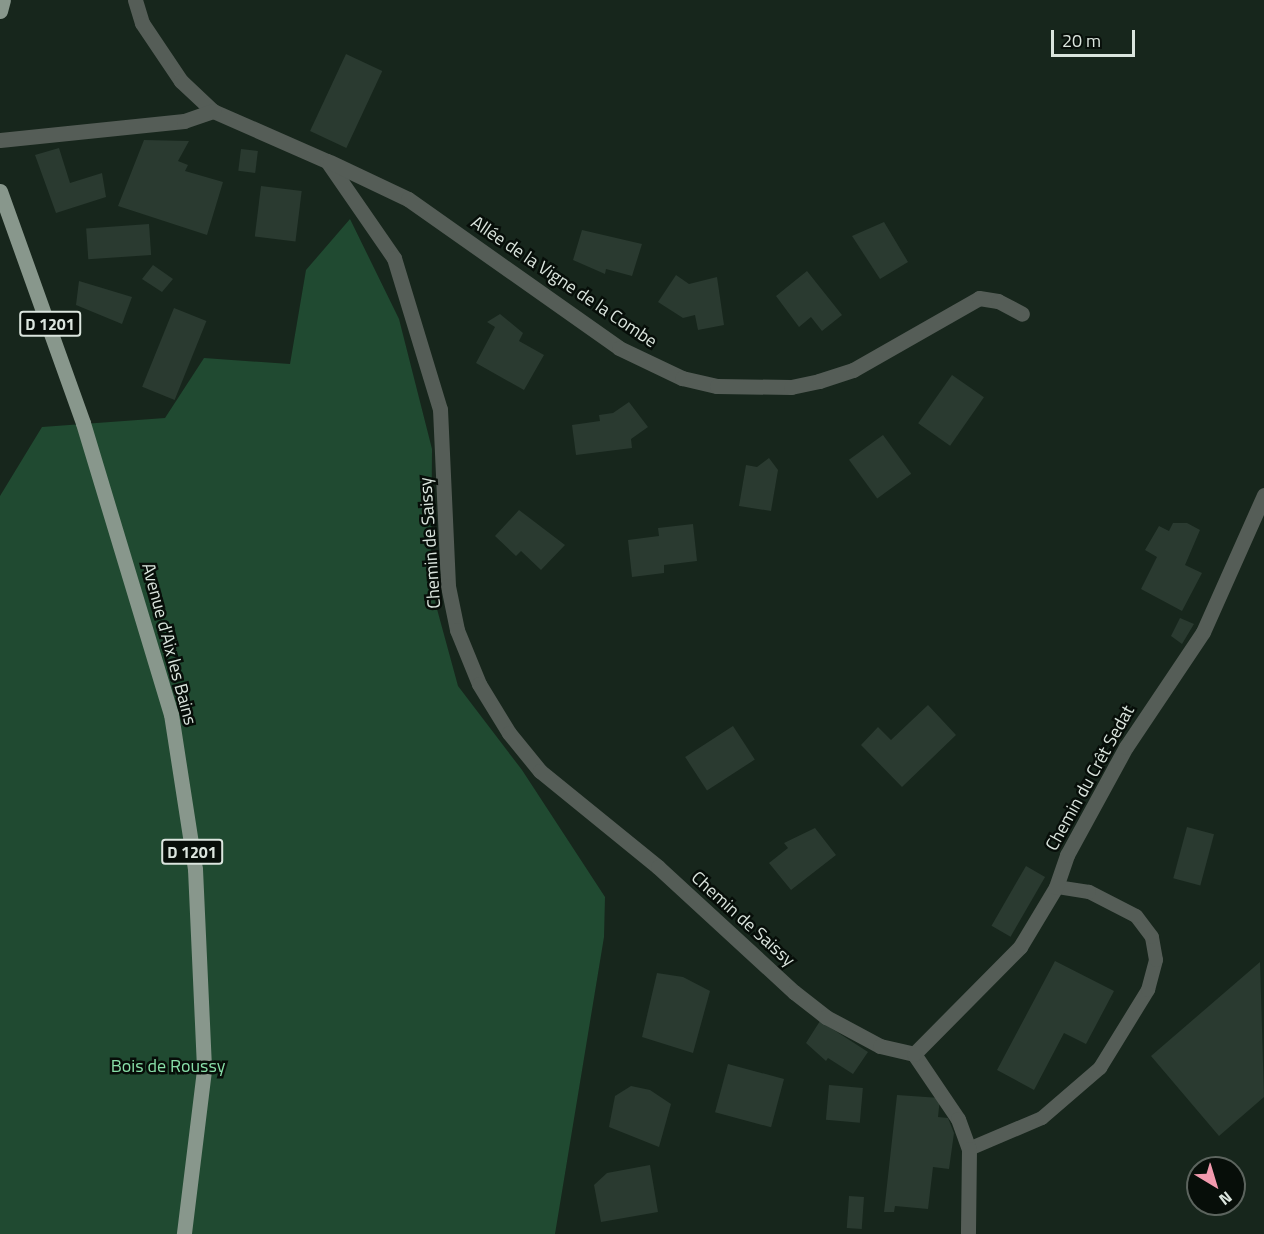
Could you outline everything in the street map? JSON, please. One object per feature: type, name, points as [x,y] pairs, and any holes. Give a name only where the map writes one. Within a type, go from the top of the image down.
[{"type":"main road","points":[[0,11],[3,0]]},
{"type":"main road","name":"Avenue d'Aix les Bains","points":[[0,191],[83,423],[171,714],[195,869],[204,1070],[184,1234]]},
{"type":"street","points":[[135,0],[142,24],[181,81],[213,111],[327,161]]},
{"type":"street","points":[[0,140],[184,121],[213,111]]},
{"type":"street","name":"Allée de la Vigne de la Combe","points":[[327,161],[408,199],[619,348],[682,378],[717,386],[791,387],[854,370],[979,298],[998,301],[1022,314]]},
{"type":"street","name":"Chemin de Saissy","points":[[327,161],[394,258],[426,353],[440,409],[448,586],[456,630],[479,684],[509,733],[540,771],[658,867],[794,992],[826,1017],[880,1046],[914,1054]]},
{"type":"street","name":"Chemin du Crêt Sedat","points":[[914,1054],[1020,947],[1056,887],[1067,855],[1126,747],[1203,632],[1264,495]]},
{"type":"street","points":[[914,1054],[958,1119],[969,1149],[968,1234]]},
{"type":"lane","points":[[969,1149],[1042,1118],[1100,1068],[1148,990],[1156,960],[1152,937],[1136,916],[1089,892],[1056,887]]},
{"type":"green space","name":"Bois de Roussy","points":[[350,219],[399,319],[432,449],[431,587],[458,686],[522,770],[605,897],[604,937],[555,1234],[0,1234],[0,496],[42,427],[165,418],[204,358],[290,364],[306,270]]},
{"type":"building","points":[[346,54],[382,71],[346,148],[310,131]]},
{"type":"building","points":[[144,140],[189,141],[178,161],[188,165],[185,171],[223,182],[207,235],[118,206]]},
{"type":"building","points":[[59,148],[70,183],[102,173],[106,197],[56,213],[35,155]]},
{"type":"building","points":[[241,149],[258,151],[255,173],[238,171]]},
{"type":"building","points":[[261,186],[302,191],[295,242],[255,237]]},
{"type":"building","points":[[884,222],[908,262],[880,279],[852,236]]},
{"type":"building","points":[[149,224],[151,255],[88,259],[86,228]]},
{"type":"building","points":[[582,230],[642,244],[632,276],[606,269],[605,274],[573,260]]},
{"type":"building","points":[[153,265],[173,279],[162,292],[142,279]]},
{"type":"building","points":[[807,271],[842,315],[822,331],[811,317],[799,327],[776,296]]},
{"type":"building","points":[[676,275],[689,284],[717,277],[724,325],[698,330],[695,315],[683,318],[658,302]]},
{"type":"building","points":[[79,281],[132,297],[122,324],[76,305]]},
{"type":"building","points":[[174,308],[206,321],[175,400],[142,387]]},
{"type":"building","points":[[500,314],[523,333],[519,341],[544,355],[524,390],[476,363],[495,327],[487,322]]},
{"type":"building","points":[[952,375],[984,397],[950,446],[918,423]]},
{"type":"building","points":[[629,402],[648,427],[631,439],[632,448],[576,455],[572,425],[600,421],[599,415],[613,413]]},
{"type":"building","points":[[883,435],[911,474],[877,499],[849,460]]},
{"type":"building","points":[[769,458],[778,470],[771,511],[739,506],[746,465],[757,467]]},
{"type":"building","points":[[519,510],[565,545],[541,570],[521,551],[516,556],[495,536]]},
{"type":"building","points":[[1173,523],[1187,523],[1200,530],[1185,565],[1202,573],[1182,611],[1141,589],[1157,557],[1145,550],[1159,526],[1169,531]]},
{"type":"building","points":[[693,524],[697,561],[664,565],[664,573],[632,577],[628,540],[659,536],[658,528]]},
{"type":"building","points":[[1180,618],[1194,624],[1182,644],[1171,636]]},
{"type":"building","points":[[928,705],[956,735],[902,787],[861,745],[878,727],[891,740]]},
{"type":"building","points":[[733,726],[755,760],[707,791],[685,757]]},
{"type":"building","points":[[1187,827],[1214,834],[1200,885],[1173,878]]},
{"type":"building","points":[[815,828],[836,855],[791,890],[769,863],[788,848],[784,843]]},
{"type":"building","points":[[1026,866],[1045,877],[1011,937],[992,926]]},
{"type":"building","points":[[1055,961],[1114,991],[1086,1044],[1064,1033],[1034,1090],[997,1070]]},
{"type":"building","points":[[1260,962],[1264,1097],[1219,1136],[1151,1056]]},
{"type":"building","points":[[657,973],[683,977],[710,991],[693,1053],[642,1037]]},
{"type":"building","points":[[820,1021],[868,1052],[853,1074],[828,1058],[826,1061],[806,1043]]},
{"type":"building","points":[[728,1064],[784,1079],[771,1127],[715,1112]]},
{"type":"building","points":[[829,1085],[863,1088],[860,1123],[826,1120]]},
{"type":"building","points":[[631,1086],[650,1090],[671,1104],[659,1147],[609,1127],[615,1096]]},
{"type":"building","points":[[897,1095],[940,1098],[938,1117],[948,1118],[954,1133],[949,1169],[933,1167],[928,1209],[895,1206],[894,1212],[884,1212]]},
{"type":"building","points":[[650,1165],[658,1212],[601,1222],[594,1185],[607,1173]]},
{"type":"building","points":[[849,1196],[864,1197],[862,1229],[847,1228]]}]
